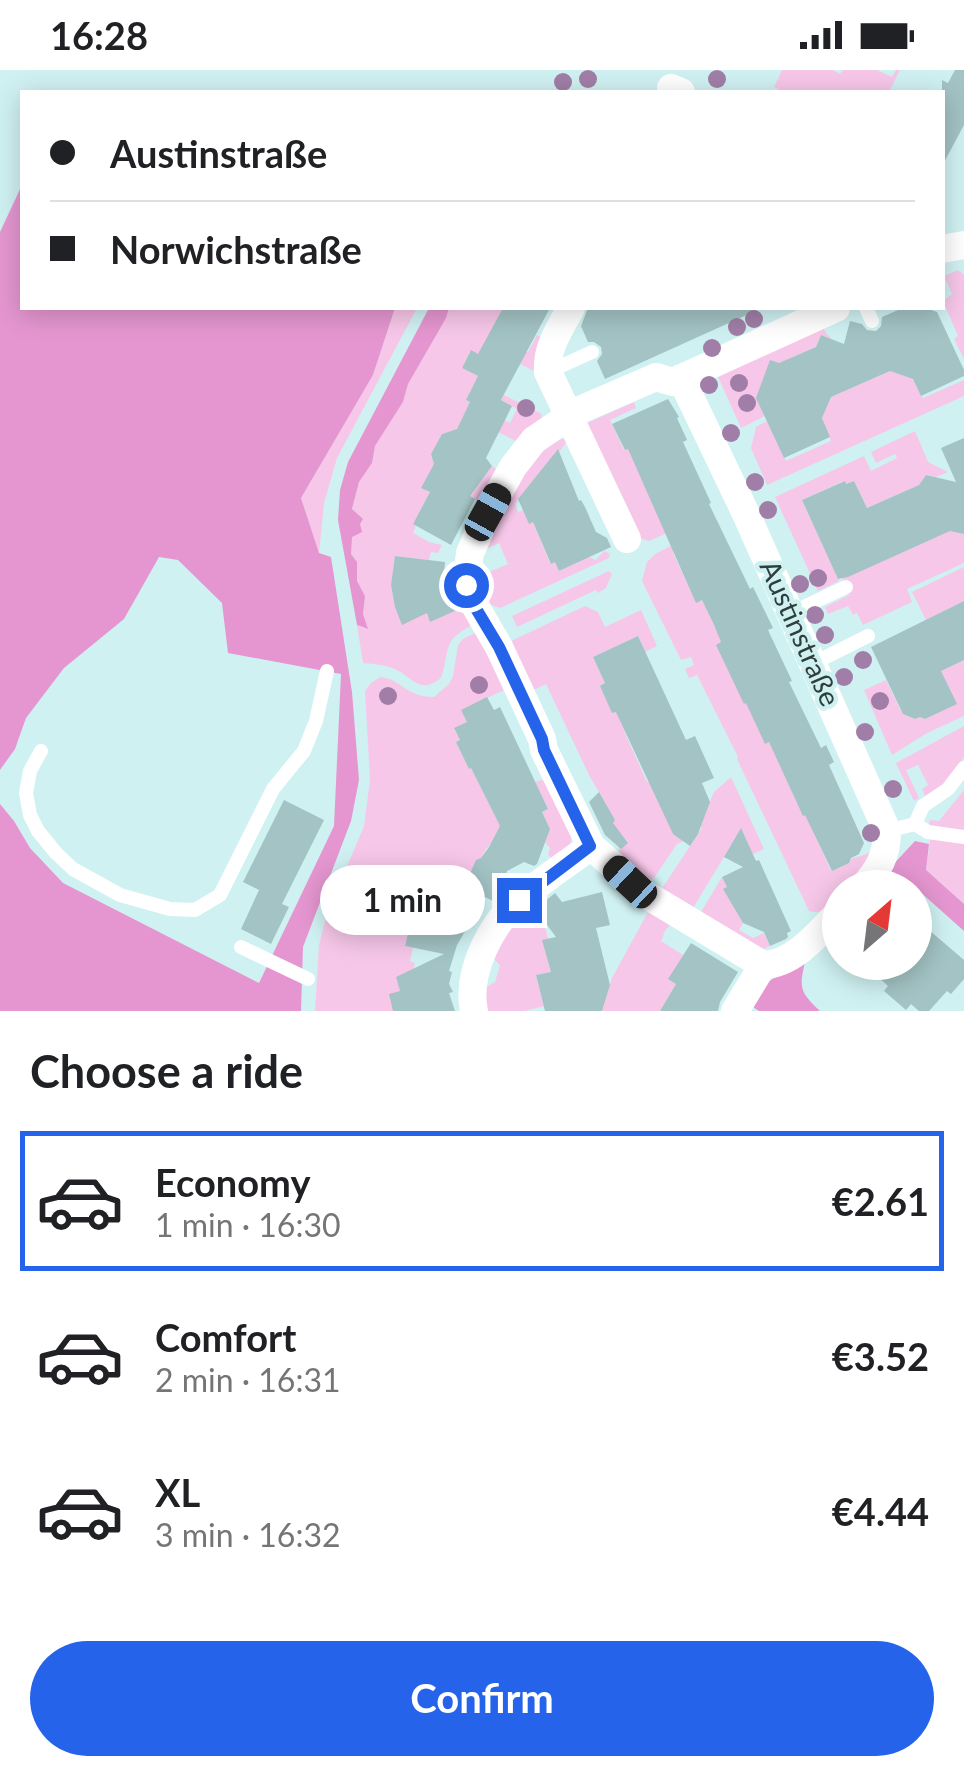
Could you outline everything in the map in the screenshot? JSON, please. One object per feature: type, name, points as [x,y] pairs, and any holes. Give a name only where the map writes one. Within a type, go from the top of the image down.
[{"type":"street","points":[[570,310],[550,350],[548,372],[627,539]]},
{"type":"street","points":[[822,931],[790,956],[774,965],[763,965],[645,894],[590,846],[499,647],[466,585],[470,553],[488,512],[512,467],[534,440],[568,417],[656,377],[674,382],[832,310]]},
{"type":"street","name":"Austinstraße","points":[[681,378],[792,613],[887,831]]},
{"type":"street","points":[[877,870],[887,848],[887,831]]},
{"type":"street","points":[[474,1011],[474,970],[500,921],[519,900],[590,846]]},
{"type":"street","points":[[735,1011],[763,965]]},
{"type":"lane","points":[[548,372],[592,352]]},
{"type":"lane","points":[[792,613],[846,587]]},
{"type":"lane","points":[[814,663],[868,636]]},
{"type":"lane","points":[[41,751],[30,771],[26,793],[38,831],[56,853],[74,869],[120,895],[170,909],[196,910],[220,895],[273,788],[304,751],[327,671]]},
{"type":"lane","points":[[915,824],[923,806],[948,789],[964,768]]},
{"type":"lane","points":[[887,831],[915,824],[928,832],[964,836]]},
{"type":"lane","points":[[241,947],[308,979]]},
{"type":"shaded area","points":[[782,70],[833,70],[840,74],[843,70],[877,70],[892,77],[900,70],[890,90],[774,87]]},
{"type":"shaded area","points":[[20,189],[20,310],[394,310],[373,375],[301,498],[319,553],[331,557],[352,692],[359,780],[351,821],[303,947],[301,1011],[0,1011],[0,804],[30,848],[63,883],[259,983],[334,826],[341,674],[228,653],[222,603],[178,560],[159,557],[124,619],[64,668],[26,718],[15,749],[0,770],[0,232]]},
{"type":"shaded area","points":[[958,270],[964,275],[964,359],[945,306],[945,299],[952,294],[945,276]]},
{"type":"shaded area","points":[[394,310],[416,310],[337,458],[324,503],[319,554],[301,498],[373,375]]},
{"type":"shaded area","points":[[428,310],[448,310],[408,384],[403,402],[375,446],[372,463],[359,482],[352,509],[363,519],[362,532],[352,537],[351,554],[357,562],[357,581],[365,596],[363,614],[368,629],[357,625],[338,520],[340,490],[348,462]]},
{"type":"shaded area","points":[[448,310],[503,310],[517,347],[528,352],[537,335],[546,340],[540,374],[493,350],[488,359],[470,351],[462,368],[484,379],[479,389],[473,386],[466,400],[510,423],[517,409],[501,400],[504,395],[546,419],[516,441],[464,415],[457,429],[442,434],[431,454],[436,469],[478,485],[492,466],[497,470],[481,502],[428,476],[422,488],[430,492],[413,524],[413,533],[442,545],[438,553],[431,552],[429,560],[395,556],[393,572],[398,581],[391,583],[393,597],[427,613],[431,621],[467,605],[472,625],[451,641],[441,678],[423,685],[393,668],[363,663],[357,625],[366,629],[365,596],[357,582],[357,562],[351,554],[352,510],[375,446],[403,402],[408,384]]},
{"type":"shaded area","points":[[820,321],[832,339],[821,335],[816,347],[779,363],[765,416],[741,428],[715,370]]},
{"type":"shaded area","points":[[890,371],[913,379],[923,398],[964,380],[964,396],[767,485],[751,448],[756,427],[767,421],[786,461],[831,441],[822,418],[831,397]]},
{"type":"shaded area","points":[[634,402],[636,408],[610,420],[624,450],[637,445],[692,522],[649,541],[634,536],[583,425]]},
{"type":"shaded area","points":[[915,431],[928,462],[948,472],[936,477],[926,475],[919,485],[867,508],[854,481],[844,481],[802,500],[839,581],[818,591],[775,497],[864,456],[871,471],[897,458],[895,454],[876,463],[871,452]]},
{"type":"shaded area","points":[[562,439],[568,440],[515,504],[518,512],[523,510],[529,523],[533,522],[550,563],[555,562],[559,571],[589,557],[596,560],[604,551],[610,554],[609,558],[500,608],[486,603],[480,576],[508,564],[499,543],[482,551],[523,473],[547,448]]},
{"type":"shaded area","points":[[718,522],[721,530],[673,553],[696,602],[702,600],[737,674],[744,703],[768,692],[765,744],[769,742],[831,870],[822,870],[819,912],[809,911],[697,675],[689,678],[685,669],[694,665],[691,657],[681,660],[642,581],[647,562],[655,554]]},
{"type":"shaded area","points":[[950,531],[964,531],[964,563],[907,589],[912,602],[863,625],[848,606],[828,614],[825,607],[849,595],[842,579]]},
{"type":"shaded area","points":[[964,567],[964,601],[926,620],[912,592]]},
{"type":"shaded area","points":[[609,571],[612,574],[606,588],[598,593],[596,590],[517,627],[512,616]]},
{"type":"shaded area","points":[[585,606],[598,612],[605,627],[641,610],[657,646],[645,652],[638,636],[593,657],[605,683],[600,686],[613,713],[621,709],[629,728],[624,731],[647,782],[654,780],[684,841],[677,844],[654,878],[644,881],[615,854],[628,842],[622,842],[610,827],[615,820],[546,684],[528,693],[505,644]]},
{"type":"shaded area","points":[[477,632],[506,689],[462,710],[467,722],[454,729],[460,740],[456,742],[503,831],[486,849],[459,902],[437,889],[415,926],[410,926],[405,946],[413,948],[410,961],[415,963],[412,974],[397,980],[400,991],[393,1011],[315,1011],[319,945],[327,914],[364,826],[370,780],[365,691],[380,677],[416,694],[434,697],[453,676],[458,645]]},
{"type":"shaded area","points":[[964,660],[964,716],[892,755],[864,690],[886,680],[901,711],[915,719],[925,719],[956,704],[935,670]]},
{"type":"shaded area","points":[[964,726],[964,757],[944,785],[925,796],[922,789],[928,785],[918,765],[906,770],[919,798],[914,801],[896,763]]},
{"type":"shaded area","points":[[731,777],[764,849],[734,863],[747,841],[741,829],[690,913],[659,893],[702,828],[694,822],[705,813],[714,792]]},
{"type":"shaded area","points":[[541,780],[572,833],[570,845],[553,861],[545,842],[550,829],[542,812],[548,809],[535,782]]},
{"type":"shaded area","points":[[964,790],[964,904],[932,876],[932,870],[926,870],[930,820],[939,821]]},
{"type":"shaded area","points":[[915,841],[929,844],[926,870],[889,869]]},
{"type":"shaded area","points":[[870,852],[873,857],[861,870],[833,870]]},
{"type":"shaded area","points":[[932,875],[964,904],[964,931],[932,902]]},
{"type":"shaded area","points":[[722,877],[727,887],[724,890],[743,923],[739,930],[753,938],[764,933],[770,946],[761,950],[698,917]]},
{"type":"shaded area","points":[[531,903],[541,911],[548,939],[543,941],[551,972],[536,976],[544,1006],[525,1011],[485,1011],[483,989],[495,982],[500,965],[492,957],[508,924]]},
{"type":"shaded area","points":[[648,912],[672,922],[661,941],[683,955],[676,984],[660,1011],[602,1011],[612,978]]},
{"type":"shaded area","points":[[806,957],[802,987],[820,1011],[759,1011],[753,1007],[768,982]]},
{"type":"building","points":[[955,70],[964,70],[964,125],[945,160],[942,80],[948,83]]},
{"type":"building","points":[[502,310],[549,310],[501,400],[512,406],[486,458],[492,466],[470,496],[475,499],[451,545],[413,524],[430,492],[421,488],[434,464],[431,454],[442,434],[457,429],[470,402],[466,400],[478,376],[462,368],[471,350],[478,354]]},
{"type":"building","points":[[587,310],[758,310],[605,379],[597,361],[601,347],[588,342],[581,326]]},
{"type":"building","points":[[898,310],[937,312],[964,376],[921,396],[913,379],[890,371],[831,397],[822,418],[830,437],[784,458],[756,398],[770,360],[779,363],[816,347],[821,335],[844,344],[850,321],[876,331],[882,317]]},
{"type":"building","points":[[668,399],[679,417],[687,440],[683,442],[709,504],[773,628],[768,630],[792,681],[789,682],[821,748],[826,745],[834,762],[829,765],[864,843],[849,863],[832,870],[769,742],[765,744],[744,704],[716,645],[721,642],[714,625],[702,600],[696,603],[628,449],[625,450],[612,424]]},
{"type":"building","points":[[964,438],[964,534],[950,531],[838,579],[802,500],[845,481],[854,481],[867,508],[919,485],[926,475],[956,482],[941,448]]},
{"type":"building","points":[[558,449],[579,501],[596,532],[607,538],[611,547],[559,571],[555,562],[551,564],[518,499]]},
{"type":"building","points":[[395,556],[445,562],[444,576],[449,580],[445,587],[457,610],[430,622],[427,613],[402,625],[391,585]]},
{"type":"building","points":[[964,601],[964,660],[941,671],[957,704],[925,719],[903,714],[871,647]]},
{"type":"building","points":[[638,636],[686,740],[695,736],[714,778],[702,783],[710,802],[690,846],[673,834],[600,686],[605,683],[593,657]]},
{"type":"building","points":[[487,697],[494,710],[500,707],[548,809],[542,812],[550,829],[537,864],[524,862],[507,871],[498,896],[493,901],[485,897],[457,945],[449,971],[453,992],[449,993],[455,1011],[393,1011],[389,994],[400,991],[396,977],[444,954],[405,946],[410,925],[415,926],[437,889],[458,901],[476,860],[489,847],[500,826],[456,742],[460,740],[454,728],[467,722],[461,710]]},
{"type":"building","points":[[599,792],[615,820],[613,823],[628,843],[621,849],[605,835],[589,802]]},
{"type":"building","points":[[284,800],[324,820],[282,904],[289,907],[271,944],[241,929],[259,890],[243,882]]},
{"type":"building","points":[[741,828],[791,931],[786,939],[770,946],[764,932],[743,923],[723,889],[727,887],[722,877],[743,867],[724,857]]},
{"type":"building","points":[[602,892],[610,925],[596,928],[610,985],[602,1011],[545,1011],[536,975],[551,972],[542,940],[556,937],[535,909],[555,893],[562,902]]},
{"type":"building","points":[[932,933],[964,960],[964,979],[929,1011],[919,1011],[911,1004],[906,1010],[884,991],[888,986],[882,980],[932,980]]},
{"type":"building","points":[[691,943],[738,972],[718,1011],[660,1011],[676,984],[668,979]]},
{"type":"route","points":[[466,585],[499,647],[590,846],[519,900]]}]
